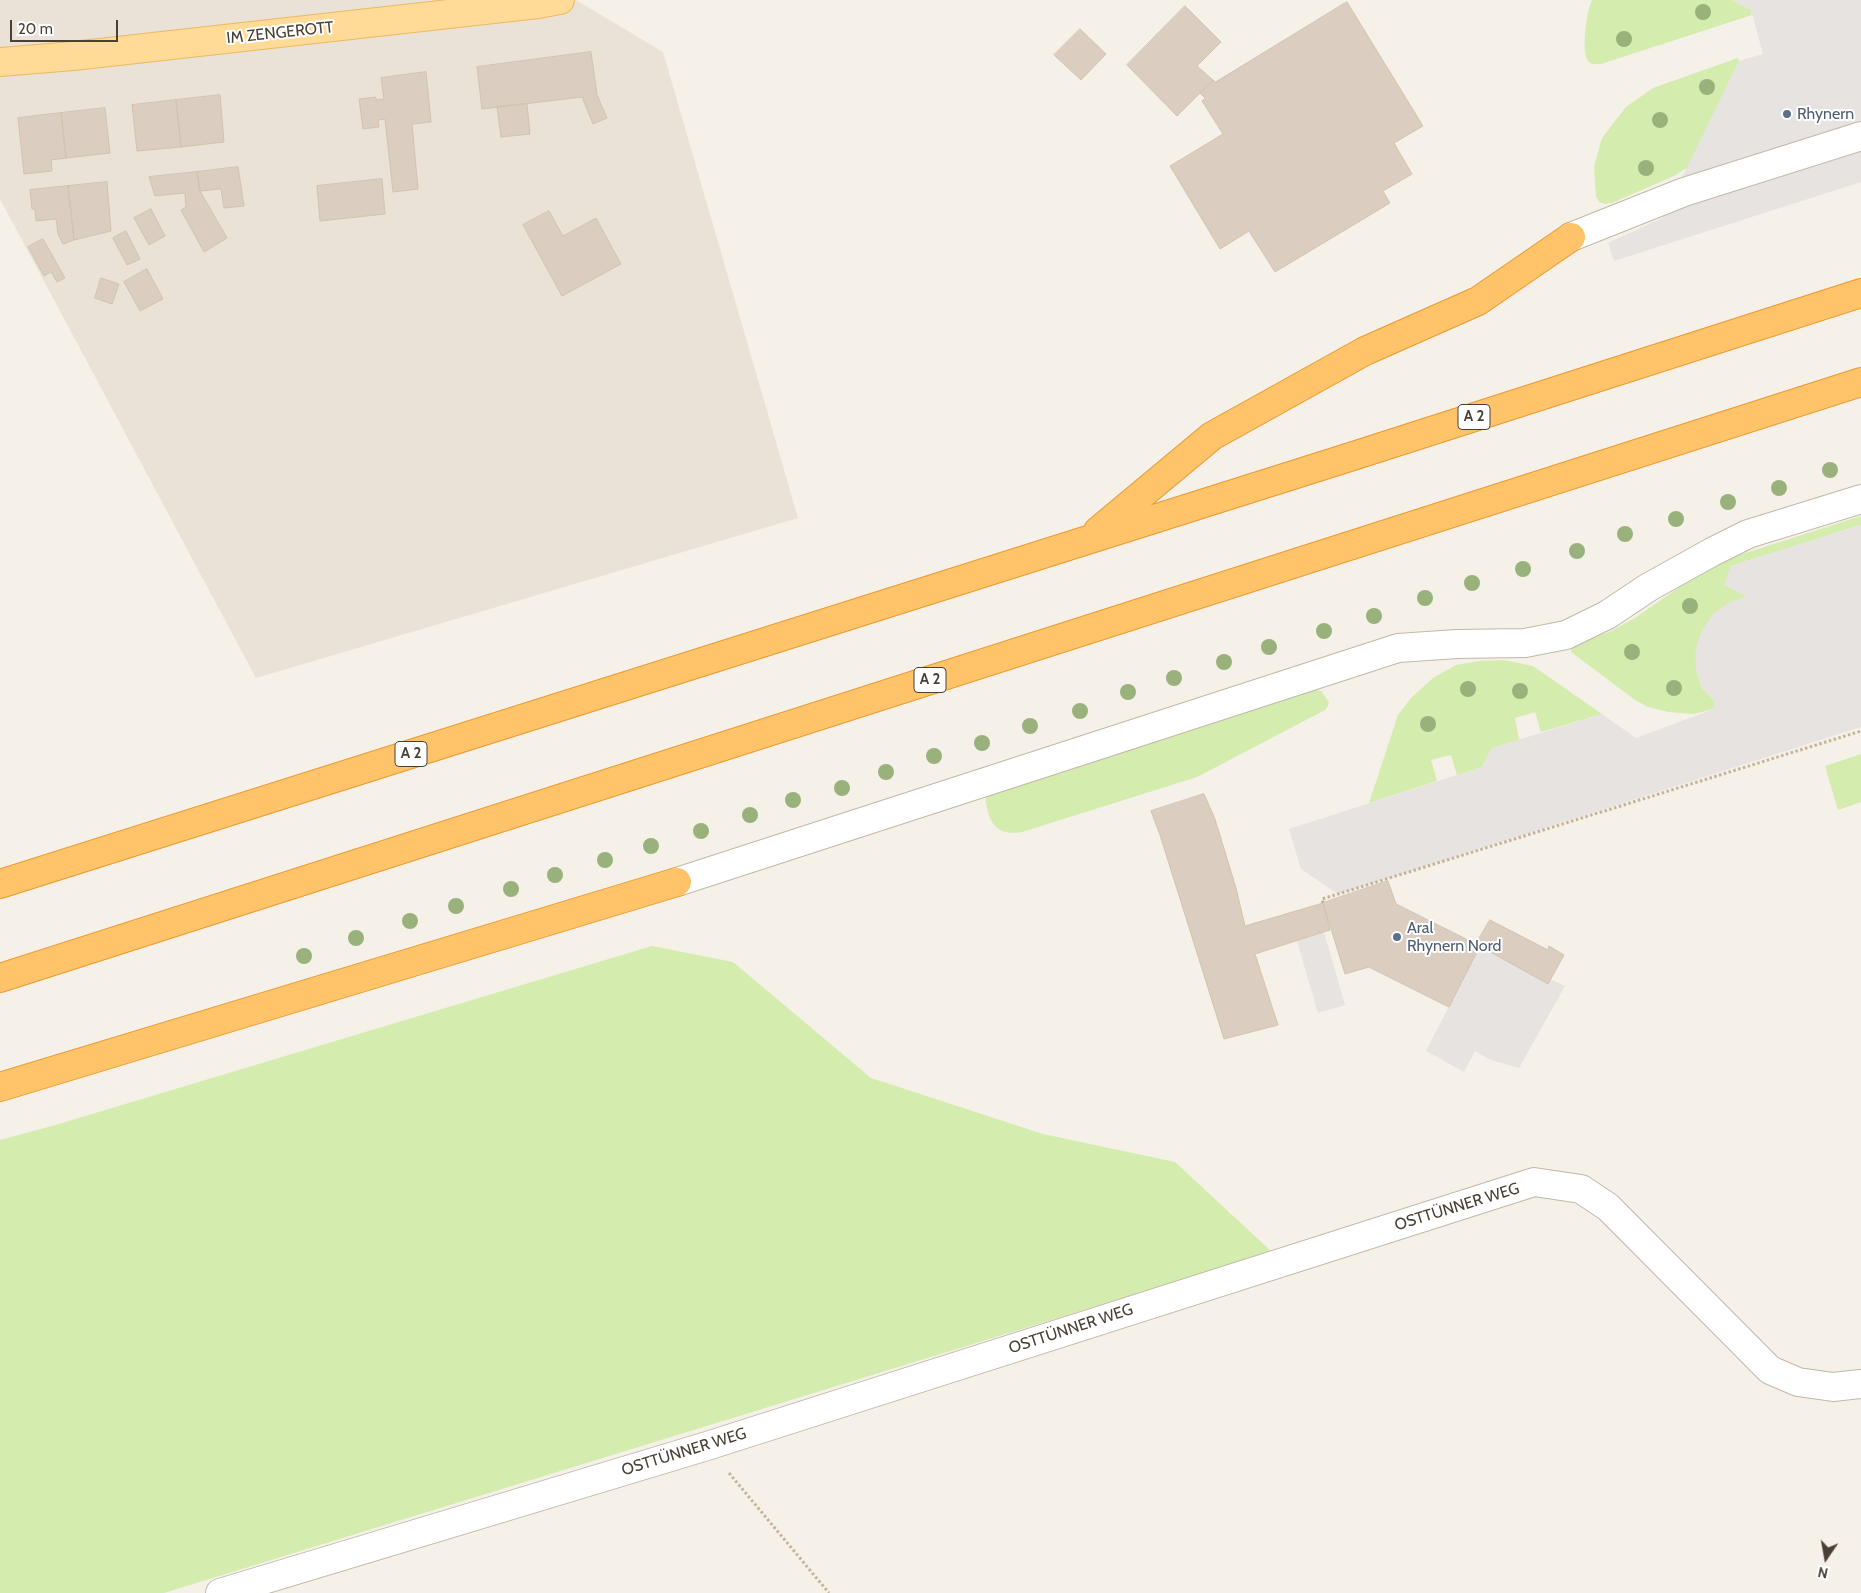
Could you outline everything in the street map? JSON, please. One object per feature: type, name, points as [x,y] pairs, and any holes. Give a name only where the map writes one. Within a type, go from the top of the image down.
[{"type":"highway","points":[[1088,540],[1212,436],[1365,350],[1478,301],[1571,237]]},
{"type":"highway","name":"A 2","points":[[0,884],[1861,293]]},
{"type":"highway","name":"A 2","points":[[0,978],[1861,382]]},
{"type":"highway","points":[[0,1087],[677,882]]},
{"type":"main road","name":"IM ZENGEROTT","points":[[0,62],[304,30],[560,0]]},
{"type":"street","points":[[1571,237],[1684,192],[1861,136]]},
{"type":"street","points":[[677,882],[1398,648],[1457,644],[1525,643],[1566,635],[1607,615],[1649,587],[1748,534],[1861,498]]},
{"type":"street","name":"OSTTÜNNER WEG","points":[[220,1593],[707,1446],[1534,1182],[1581,1189],[1608,1206],[1770,1370],[1798,1382],[1832,1387],[1861,1384]]},
{"type":"path","points":[[1323,902],[1322,899],[1861,731]]},
{"type":"path","points":[[707,1446],[829,1593]]},
{"type":"shaded area","points":[[0,0],[576,0],[663,52],[798,518],[256,678],[0,199]]},
{"type":"shaded area","name":"Rhynern","points":[[1732,0],[1861,0],[1861,182],[1614,261],[1608,243],[1662,218],[1739,61],[1763,54],[1751,10]]},
{"type":"shaded area","points":[[1861,525],[1861,727],[1338,894],[1301,869],[1289,829],[1482,767],[1492,748],[1602,714],[1636,738],[1714,709],[1715,701],[1702,688],[1696,670],[1695,652],[1701,632],[1714,613],[1730,602],[1747,597],[1724,585],[1731,566]]},
{"type":"shaded area","points":[[1324,932],[1345,1005],[1318,1013],[1297,941]]},
{"type":"shaded area","points":[[1480,946],[1565,986],[1519,1068],[1491,1060],[1475,1051],[1464,1072],[1426,1051]]},
{"type":"green space","points":[[1592,0],[1732,0],[1751,10],[1752,15],[1601,64],[1592,64],[1586,57],[1585,42],[1586,22]]},
{"type":"green space","points":[[1738,58],[1739,61],[1688,167],[1676,175],[1612,203],[1605,204],[1599,202],[1596,196],[1594,167],[1602,138],[1626,107],[1653,88]]},
{"type":"green space","points":[[1861,516],[1861,525],[1731,566],[1747,597],[1730,602],[1696,670],[1702,688],[1715,701],[1714,709],[1694,714],[1668,712],[1648,707],[1635,700],[1571,652],[1572,646],[1611,631],[1635,618],[1714,566],[1739,555]]},
{"type":"green space","points":[[1504,660],[1533,666],[1602,714],[1541,732],[1535,712],[1515,718],[1519,740],[1492,748],[1482,767],[1457,775],[1451,755],[1431,760],[1437,781],[1369,803],[1398,715],[1411,698],[1433,678],[1456,665],[1479,661]]},
{"type":"green space","points":[[1315,690],[1321,691],[1329,702],[1325,710],[1197,777],[1022,832],[1004,832],[998,829],[990,819],[985,795]]},
{"type":"green space","points":[[1861,754],[1861,802],[1838,810],[1825,766]]},
{"type":"green space","points":[[652,946],[733,962],[871,1078],[1043,1134],[1175,1162],[1272,1252],[164,1593],[0,1593],[0,1140]]},
{"type":"building","points":[[1347,2],[1423,126],[1394,143],[1412,174],[1383,191],[1390,203],[1275,272],[1249,231],[1220,249],[1170,166],[1223,134],[1202,101],[1205,98],[1200,93],[1213,80],[1215,82]]},
{"type":"building","points":[[1185,6],[1221,42],[1197,66],[1213,80],[1177,116],[1127,65]]},
{"type":"building","points":[[1080,29],[1106,54],[1081,80],[1054,55]]},
{"type":"building","points":[[591,52],[597,95],[607,118],[593,124],[582,97],[482,109],[477,67]]},
{"type":"building","points":[[426,72],[431,122],[412,124],[418,189],[393,192],[385,119],[378,120],[379,127],[363,129],[359,99],[376,97],[376,100],[384,99],[381,78]]},
{"type":"building","points":[[220,95],[224,142],[181,147],[176,100]]},
{"type":"building","points":[[176,100],[181,147],[137,151],[132,105]]},
{"type":"building","points":[[527,104],[530,134],[501,137],[497,107]]},
{"type":"building","points":[[105,108],[110,153],[66,158],[61,113]]},
{"type":"building","points":[[61,113],[66,158],[51,160],[52,171],[24,174],[18,118]]},
{"type":"building","points":[[238,167],[244,206],[224,208],[221,189],[200,191],[197,172]]},
{"type":"building","points":[[197,172],[200,191],[227,238],[204,252],[181,210],[186,207],[185,193],[155,196],[149,177]]},
{"type":"building","points":[[382,179],[385,214],[320,221],[317,186]]},
{"type":"building","points":[[107,182],[111,231],[74,240],[68,186]]},
{"type":"building","points":[[68,186],[74,240],[63,244],[58,234],[56,219],[36,221],[35,209],[32,209],[30,190]]},
{"type":"building","points":[[151,209],[165,236],[149,245],[134,218]]},
{"type":"building","points":[[549,211],[563,236],[596,218],[621,264],[562,296],[523,225]]},
{"type":"building","points":[[126,231],[140,259],[127,265],[113,238]]},
{"type":"building","points":[[43,239],[65,278],[57,282],[51,272],[44,276],[28,247]]},
{"type":"building","points":[[147,269],[163,299],[140,311],[124,282]]},
{"type":"building","points":[[101,278],[119,284],[112,304],[95,298]]},
{"type":"building","points":[[1204,794],[1215,819],[1236,888],[1245,926],[1323,903],[1330,930],[1255,954],[1278,1025],[1224,1039],[1151,811]]},
{"type":"building","name":"Aral Rhynern Nord","points":[[1388,881],[1396,904],[1480,946],[1449,1007],[1369,967],[1345,974],[1323,903]]},
{"type":"building","points":[[1490,920],[1548,950],[1549,946],[1564,955],[1548,984],[1476,944]]},
{"type":"place","name":"Rhynern","points":[[1787,114]]},
{"type":"place","name":"Aral Rhynern Nord","points":[[1397,937]]}]
